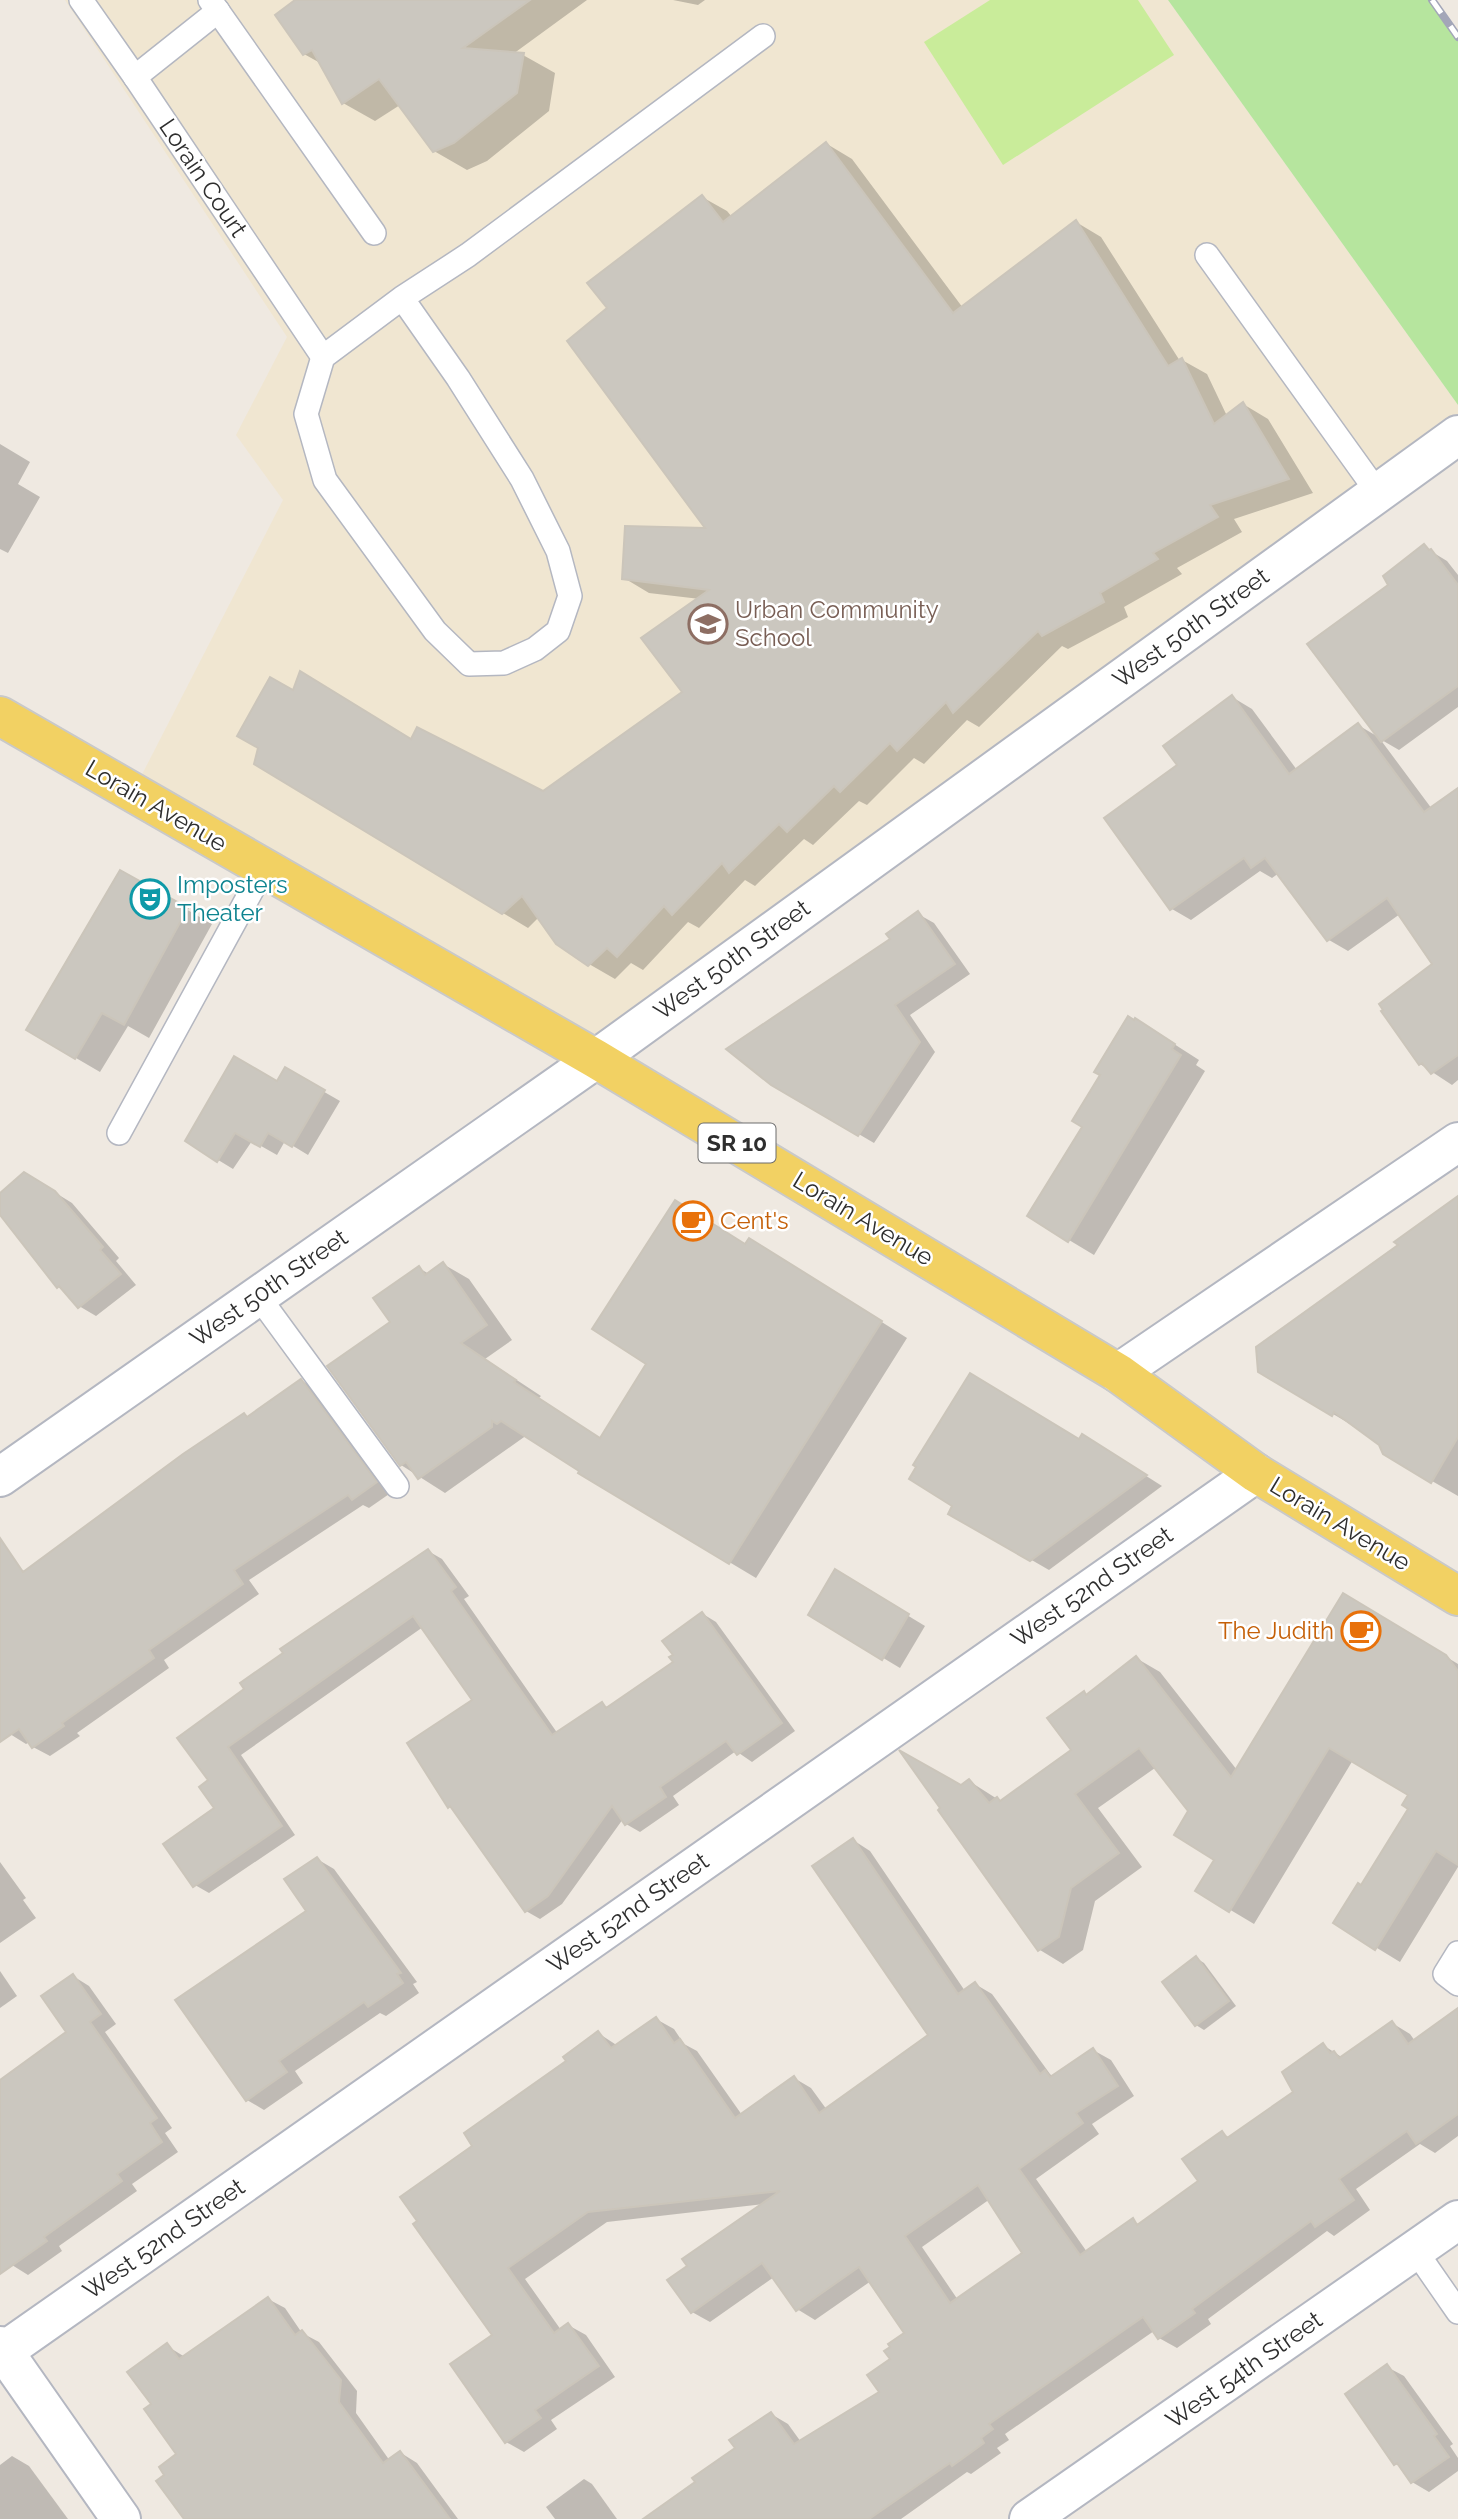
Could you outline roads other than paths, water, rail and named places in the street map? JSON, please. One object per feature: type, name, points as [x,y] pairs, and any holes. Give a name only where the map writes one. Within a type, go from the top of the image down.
[{"type":"main road","name":"Lorain Avenue","points":[[0,716],[596,1059],[1118,1373],[1256,1473],[1458,1596]]},
{"type":"street","name":"West 50th Street","points":[[0,1477],[596,1059],[1458,435]]},
{"type":"street","points":[[1118,1373],[1458,1142]]},
{"type":"street","name":"West 52nd Street","points":[[1,2350],[1256,1473]]},
{"type":"street","name":"West 54th Street","points":[[1029,2519],[1458,2220]]},
{"type":"street","points":[[1,2350],[121,2519]]},
{"type":"lane","name":"Lorain Court","points":[[81,0],[323,357]]},
{"type":"lane","points":[[135,77],[214,6],[374,233]]},
{"type":"lane","points":[[402,298],[458,378],[522,479],[558,551],[570,596],[558,631],[535,649],[504,663],[469,664],[435,631],[325,480],[306,414],[323,357],[402,298],[468,255],[763,36]]},
{"type":"lane","points":[[1207,255],[1378,493]]},
{"type":"lane","points":[[118,1133],[264,868]]},
{"type":"lane","points":[[258,1296],[397,1486]]},
{"type":"lane","points":[[1458,1953],[1445,1974],[1458,1984]]},
{"type":"lane","points":[[1415,2250],[1458,2312]]},
{"type":"railway","points":[[1432,0],[1458,37]]},
{"type":"place","name":"Urban Community School","points":[[708,624]]},
{"type":"place","name":"Imposters Theater","points":[[150,899]]},
{"type":"place","name":"Cent's","points":[[693,1221]]},
{"type":"place","name":"The Judith","points":[[1361,1631]]}]
